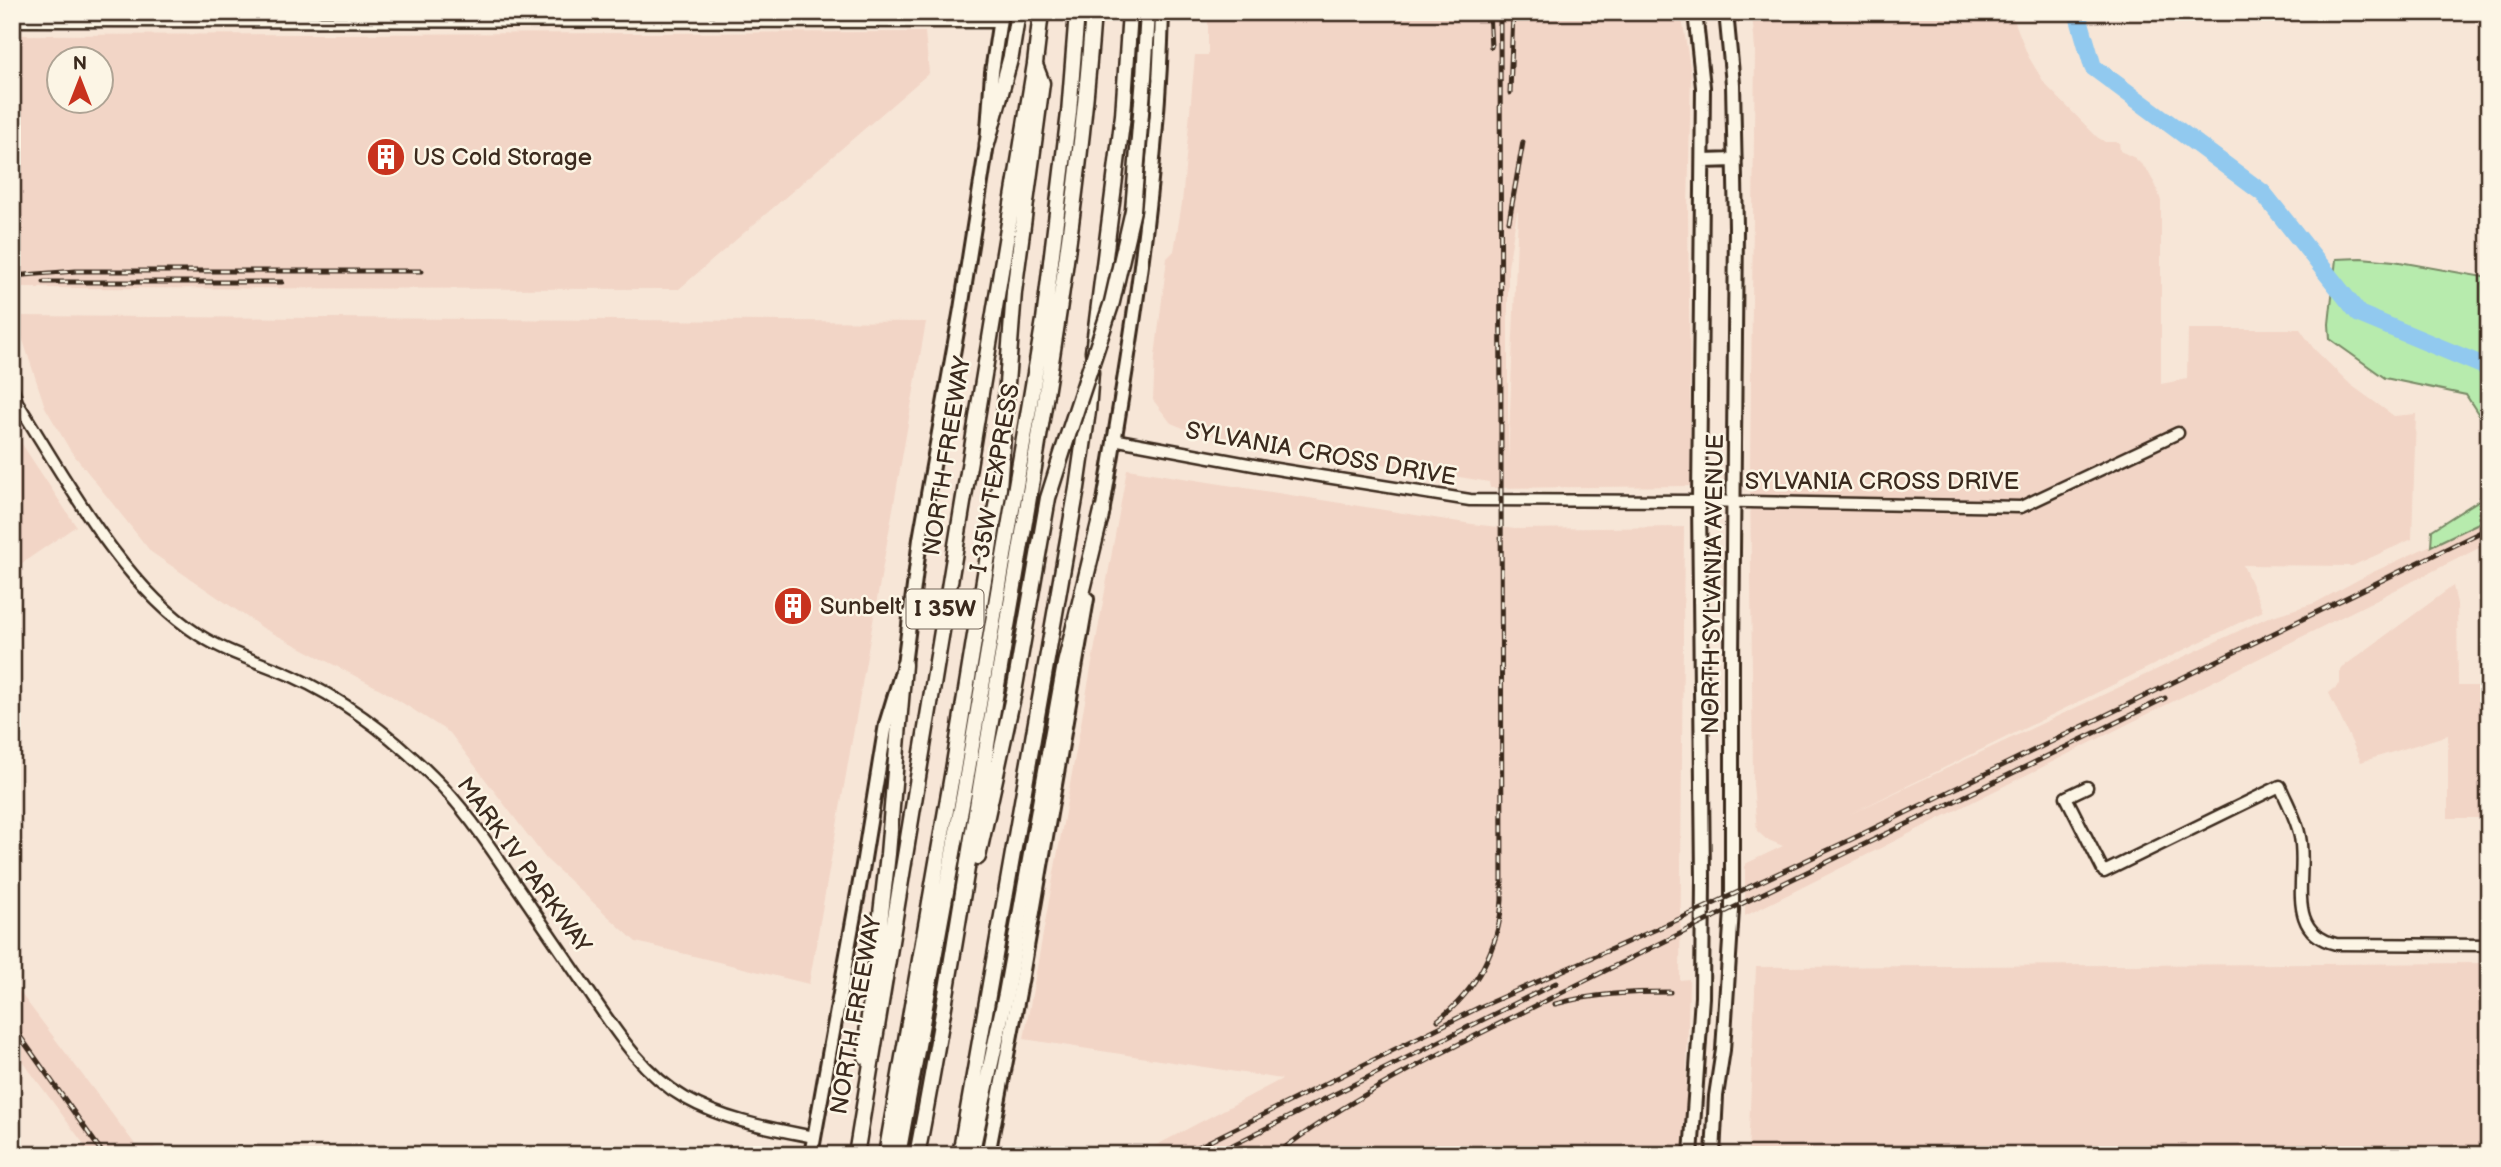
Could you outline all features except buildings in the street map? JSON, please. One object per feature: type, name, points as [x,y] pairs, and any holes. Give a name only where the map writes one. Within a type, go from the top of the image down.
[{"type":"highway","points":[[987,144],[1011,55],[1018,12]]},
{"type":"highway","name":"NORTH FREEWAY","points":[[856,1155],[1035,64],[1041,12]]},
{"type":"highway","name":"I 35W TEXPRESS","points":[[898,1155],[966,781],[1044,320],[1069,113],[1077,12]]},
{"type":"highway","name":"I 35W TEXPRESS","points":[[917,1155],[944,1016],[1061,306],[1093,12]]},
{"type":"highway","points":[[960,1155],[1085,437],[1094,335],[1123,115],[1130,12]]},
{"type":"highway","points":[[944,1016],[1014,692],[1048,498],[1112,302],[1133,210],[1148,12]]},
{"type":"highway","points":[[886,1155],[999,488],[1014,292],[1042,83],[1035,64]]},
{"type":"highway","points":[[971,1155],[1006,994],[1035,818],[1065,664],[1102,511]]},
{"type":"highway","points":[[866,1091],[866,1042],[888,854],[904,665]]},
{"type":"main road","points":[[988,1155],[1021,982],[1139,288],[1154,143],[1162,12]]},
{"type":"main road","name":"NORTH SYLVANIA AVENUE","points":[[1692,1155],[1702,997],[1703,878],[1699,501],[1703,87],[1695,12]]},
{"type":"main road","name":"NORTH SYLVANIA AVENUE","points":[[1713,1155],[1716,1096],[1723,1050],[1732,902],[1735,160],[1733,84],[1726,12]]},
{"type":"main road","points":[[987,144],[992,72],[1000,17]]},
{"type":"main road","name":"NORTH FREEWAY","points":[[811,1155],[886,724],[904,665],[920,539],[987,144]]},
{"type":"main road","points":[[1703,161],[1735,160]]},
{"type":"main road","points":[[1697,1053],[1723,1050]]},
{"type":"street","points":[[12,21],[1000,17]]},
{"type":"street","name":"MARK IV PARKWAY","points":[[12,386],[17,402],[82,505],[134,579],[155,600],[198,635],[250,661],[291,675],[338,701],[382,730],[435,778],[481,833],[612,1026],[652,1073],[683,1097],[714,1113],[740,1122],[814,1137]]},
{"type":"street","name":"SYLVANIA CROSS DRIVE","points":[[1113,439],[1270,468],[1470,500],[1699,501],[2021,508],[2178,433]]},
{"type":"street","points":[[2087,788],[2066,797],[2104,872],[2280,786],[2300,834],[2301,910],[2306,923],[2324,941],[2336,944],[2489,945]]},
{"type":"shaded area","points":[[1208,12],[1681,12],[1691,73],[1688,210],[1691,486],[1490,488],[1489,482],[1193,432],[1171,423],[1153,400],[1155,357],[1167,258],[1174,251],[1182,203],[1195,55],[1208,55]],"holes":[[[1518,212],[1508,462],[1508,267]]]},
{"type":"shaded area","points":[[1752,12],[2011,12],[2028,56],[2045,84],[2097,137],[2105,142],[2119,142],[2120,151],[2135,158],[2147,170],[2156,186],[2161,201],[2161,384],[2187,379],[2188,329],[2300,329],[2314,349],[2351,385],[2394,416],[2416,414],[2412,539],[2352,566],[2243,565],[2263,611],[1848,815],[2266,618],[2315,603],[2369,574],[2489,518],[2489,543],[1745,916],[1745,864],[1783,846],[1766,839],[1757,831],[1753,784],[1750,467],[1755,50]]},
{"type":"shaded area","points":[[925,32],[929,73],[679,289],[12,288],[12,35]]},
{"type":"shaded area","points":[[15,316],[926,322],[809,984],[636,942],[546,859],[450,733],[382,690],[263,628],[151,552],[70,450],[45,407]]},
{"type":"shaded area","points":[[12,429],[76,526],[12,570]]},
{"type":"shaded area","points":[[1127,469],[1515,529],[1684,527],[1680,980],[1689,979],[1685,1155],[1138,1155],[1282,1079],[1024,1039]]},
{"type":"shaded area","points":[[2453,586],[2457,604],[2458,686],[2489,686],[2489,818],[2448,818],[2448,735],[2361,762],[2329,693],[2340,684],[2340,669]]},
{"type":"shaded area","points":[[2489,963],[2489,1155],[1748,1155],[1756,967]]},
{"type":"shaded area","points":[[12,982],[137,1147],[154,1147],[159,1155],[79,1155],[75,1148],[86,1147],[12,1047]]},
{"type":"green space","points":[[2336,259],[2394,261],[2489,278],[2489,479],[2486,426],[2466,395],[2385,378],[2330,339],[2329,324]]},
{"type":"green space","points":[[2489,479],[2489,518],[2431,546],[2432,530],[2479,500]]},
{"type":"waterway","points":[[2077,12],[2093,67],[2263,193],[2359,314],[2489,368]]},
{"type":"railway","points":[[1489,12],[1491,47]]},
{"type":"railway","points":[[1438,1020],[1464,996],[1483,967],[1496,935],[1502,900],[1500,12]]},
{"type":"railway","points":[[1510,93],[1513,12]]},
{"type":"railway","points":[[1509,221],[1523,142]]},
{"type":"railway","points":[[12,276],[76,271],[422,271]]},
{"type":"railway","points":[[44,282],[282,282]]},
{"type":"railway","points":[[1182,1155],[1480,1007],[1702,909],[1854,838],[2489,528]]},
{"type":"railway","points":[[1275,1155],[1309,1130],[1380,1086],[1453,1047],[2165,698]]},
{"type":"railway","points":[[1213,1155],[1556,983]]},
{"type":"railway","points":[[1555,1004],[1612,994],[1670,992]]},
{"type":"railway","points":[[12,1025],[104,1155]]},
{"type":"place","name":"US Cold Storage","points":[[386,157]]},
{"type":"place","name":"Sunbelt","points":[[793,606]]}]
